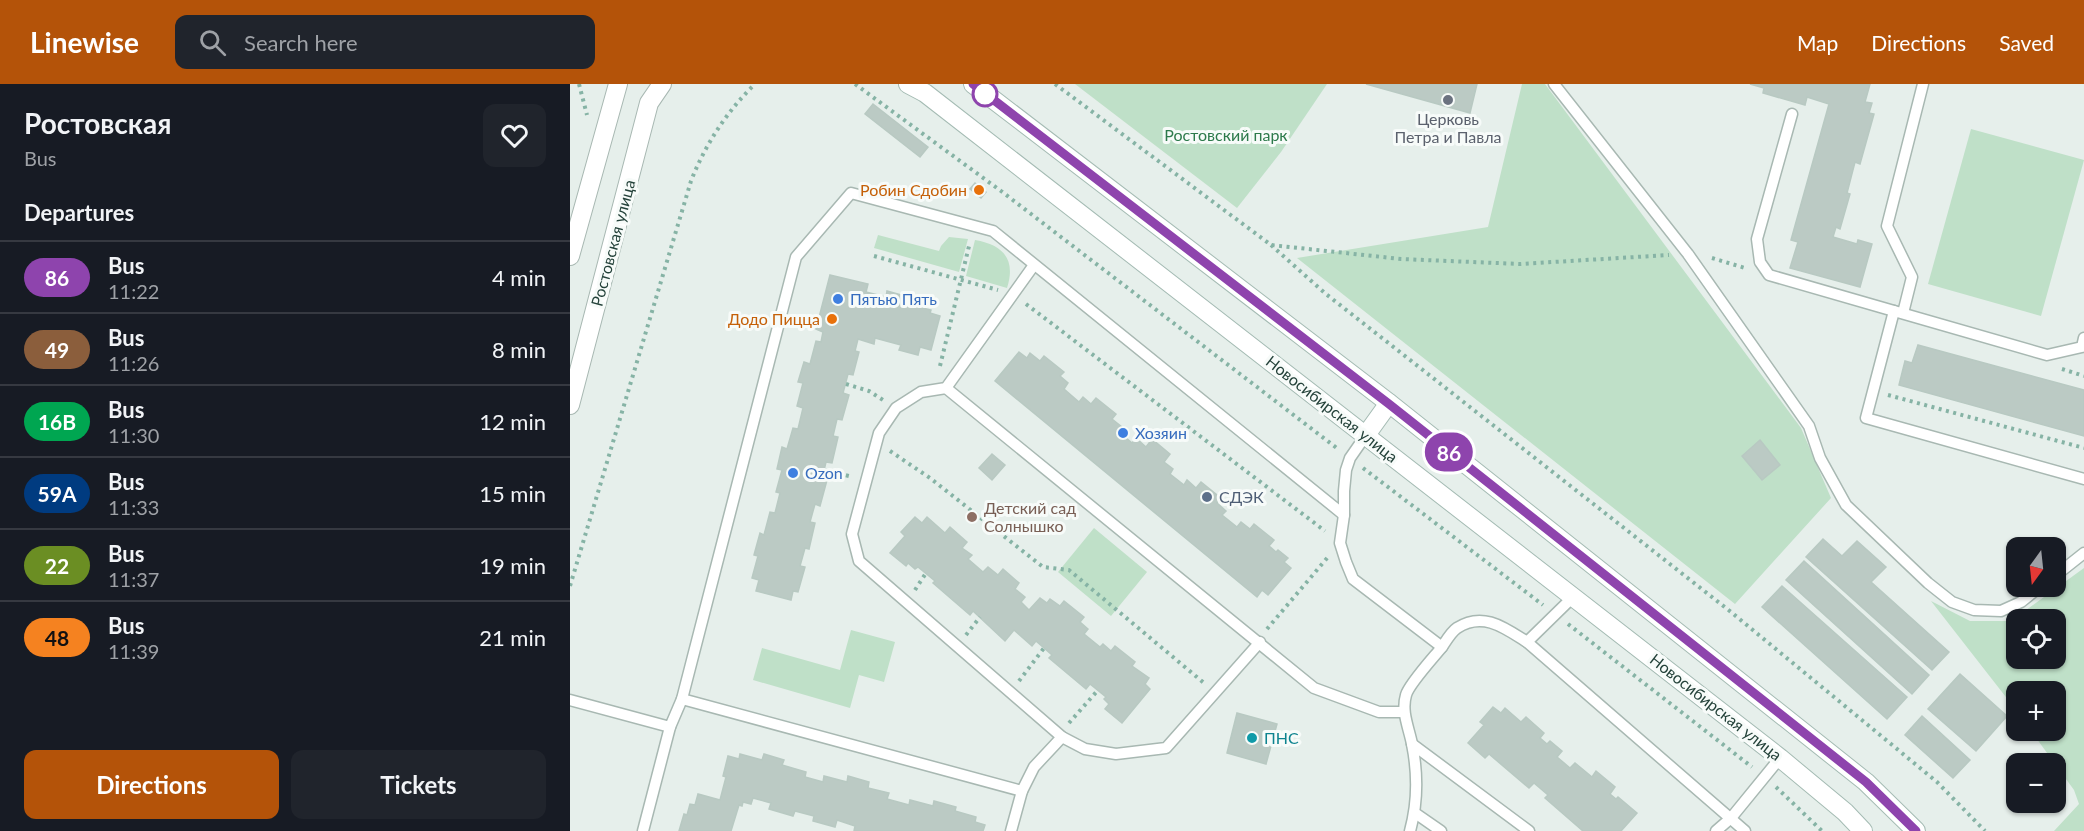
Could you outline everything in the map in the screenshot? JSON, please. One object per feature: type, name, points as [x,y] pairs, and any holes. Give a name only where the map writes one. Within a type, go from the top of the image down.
[{"type":"main road","points":[[570,256],[618,84]]},
{"type":"main road","name":"Ростовская улица","points":[[570,405],[650,103],[662,84]]},
{"type":"main road","name":"Новосибирская улица","points":[[908,84],[925,93],[1574,596],[1780,758],[1845,812],[1863,831]]},
{"type":"main road","name":"Новосибирская улица","points":[[973,84],[1389,404],[1866,782],[1916,831]]},
{"type":"main road","points":[[1366,435],[1389,404]]},
{"type":"lane","points":[[1554,84],[1688,254],[1809,426],[1820,458],[1846,505],[1928,584],[1952,602],[1974,610],[2001,610],[2027,597]]},
{"type":"lane","points":[[1923,84],[1887,226],[1912,277],[1866,418],[2084,479]]},
{"type":"lane","points":[[1792,114],[1757,239],[1760,262],[1769,275],[2047,355],[2082,348],[2084,338]]},
{"type":"lane","points":[[643,831],[670,728],[682,699],[796,257],[852,193],[993,231],[1344,515]]},
{"type":"lane","points":[[1034,265],[1014,295],[941,389],[921,392],[896,408],[879,433],[852,534],[859,561],[1060,735],[1085,749],[1116,754],[1166,748],[1259,641]]},
{"type":"lane","points":[[941,389],[1259,641],[1314,688],[1379,712],[1404,712]]},
{"type":"lane","points":[[1366,435],[1350,458],[1346,470],[1340,543],[1353,579],[1442,647]]},
{"type":"lane","points":[[2066,567],[2084,553]]},
{"type":"lane","points":[[1527,642],[1574,596]]},
{"type":"lane","points":[[1410,831],[1415,813],[1417,777],[1404,712],[1406,693],[1456,628],[1477,620],[1499,624],[1527,642],[1745,831]]},
{"type":"lane","points":[[682,699],[1022,791]]},
{"type":"lane","points":[[570,700],[670,728]]},
{"type":"lane","points":[[1011,831],[1022,791],[1034,767],[1060,735]]},
{"type":"lane","points":[[1412,744],[1529,831]]},
{"type":"lane","points":[[1716,831],[1731,818],[1780,758]]},
{"type":"lane","points":[[1415,813],[1441,831]]},
{"type":"path","points":[[570,586],[691,181],[714,134],[744,94],[755,84]]},
{"type":"path","points":[[855,84],[1001,191],[1555,614],[1764,777],[1822,831]]},
{"type":"path","points":[[1055,84],[1271,245],[1326,294],[1731,612],[1937,782],[1985,831]]},
{"type":"path","points":[[941,389],[961,280],[971,242]]},
{"type":"path","points":[[1271,245],[1401,259],[1520,264],[1688,254],[1708,256],[1769,275]]},
{"type":"path","points":[[874,256],[1014,295],[1340,543],[1259,641]]},
{"type":"path","points":[[2051,366],[2084,376]]},
{"type":"path","points":[[846,384],[869,391],[896,408]]},
{"type":"path","points":[[1891,385],[1888,395],[2084,448]]},
{"type":"path","points":[[877,442],[930,478],[1043,567],[1069,570],[1215,693]]},
{"type":"path","points":[[824,470],[867,480]]},
{"type":"path","points":[[1011,692],[1044,648]]},
{"type":"path","points":[[1060,735],[1098,690]]},
{"type":"green space","name":"Ростовский парк","points":[[1075,84],[1327,84],[1281,152],[1237,208]]},
{"type":"green space","points":[[1522,84],[1545,84],[1801,428],[1831,498],[1735,604],[1297,258],[1488,227]]},
{"type":"green space","points":[[1971,129],[2084,160],[2041,316],[1928,284]]},
{"type":"green space","points":[[878,235],[939,251],[949,237],[968,239],[959,272],[874,248]]},
{"type":"green space","points":[[975,240],[994,246],[1005,255],[1010,269],[1007,288],[966,276]]},
{"type":"green space","points":[[1094,528],[1147,572],[1111,616],[1058,572]]},
{"type":"green space","points":[[2084,568],[2084,831],[2054,831],[2079,804],[2074,790],[2066,779],[2066,753],[2047,753],[2038,741],[2066,741],[2066,681],[2006,681],[2006,697],[1931,601],[1970,621],[2006,621],[2006,669],[2066,669],[2066,609],[2028,609],[2044,597],[2066,597],[2066,581]]},
{"type":"green space","points":[[851,630],[895,642],[884,682],[859,675],[850,708],[753,680],[762,648],[840,670]]},
{"type":"building","name":"Церковь Петра и Павла","points":[[1366,84],[1477,84],[1470,113]]},
{"type":"building","points":[[1750,84],[1870,84],[1865,102],[1872,103],[1869,113],[1874,114],[1860,164],[1855,162],[1847,193],[1850,194],[1840,229],[1836,227],[1833,237],[1857,244],[1858,240],[1872,244],[1860,287],[1790,268],[1798,242],[1791,240],[1829,104],[1807,97],[1805,105],[1763,93],[1764,88]]},
{"type":"building","points":[[873,104],[928,147],[920,157],[865,114]]},
{"type":"building","points":[[975,183],[986,192],[981,198],[970,189]]},
{"type":"building","points":[[830,275],[868,284],[866,292],[886,297],[887,291],[912,298],[910,305],[931,310],[930,313],[940,316],[931,350],[920,347],[918,355],[899,350],[901,345],[875,338],[874,344],[858,339],[855,351],[859,352],[853,375],[848,374],[843,393],[849,395],[842,420],[837,419],[833,436],[838,437],[832,463],[826,462],[822,479],[827,480],[820,506],[815,504],[810,522],[815,523],[809,549],[805,548],[800,566],[805,567],[798,592],[793,591],[791,600],[756,591],[759,580],[752,578],[758,556],[754,555],[760,533],[764,535],[770,512],[775,513],[780,493],[776,492],[782,470],[777,469],[782,447],[787,449],[793,428],[798,429],[803,408],[797,406],[803,383],[798,382],[804,362],[810,364],[816,341],[821,342],[823,332],[816,329]]},
{"type":"building","points":[[1918,345],[2084,390],[2084,436],[1899,385],[1905,361],[1912,363]]},
{"type":"building","points":[[1019,352],[1027,358],[1030,353],[1040,361],[1044,356],[1064,372],[1060,376],[1068,383],[1064,389],[1079,402],[1083,397],[1091,404],[1096,398],[1116,414],[1112,419],[1122,427],[1118,431],[1132,443],[1136,438],[1146,447],[1152,439],[1170,454],[1164,462],[1173,469],[1170,474],[1184,485],[1187,480],[1196,488],[1201,482],[1221,498],[1217,503],[1226,511],[1222,515],[1237,527],[1241,522],[1250,529],[1254,524],[1274,540],[1269,546],[1288,558],[1284,562],[1291,568],[1268,595],[1262,590],[1257,597],[995,381]]},
{"type":"building","points":[[1760,440],[1780,465],[1762,480],[1742,456]]},
{"type":"building","points":[[992,454],[1005,465],[992,480],[979,468]]},
{"type":"building","points":[[915,517],[922,523],[927,517],[945,533],[950,527],[967,542],[962,548],[972,555],[968,559],[983,572],[988,567],[998,575],[1003,569],[1019,583],[1015,589],[1025,597],[1021,602],[1029,610],[1040,598],[1047,603],[1050,599],[1060,606],[1064,601],[1084,617],[1080,622],[1088,629],[1084,634],[1100,647],[1103,644],[1111,651],[1115,646],[1135,662],[1132,666],[1149,678],[1145,684],[1150,689],[1122,723],[1105,709],[1109,704],[1104,699],[1106,697],[1090,684],[1086,689],[1049,658],[1052,655],[1036,641],[1032,646],[1014,630],[1005,641],[973,611],[970,615],[918,567],[915,569],[908,563],[906,566],[890,553],[905,536],[901,532]]},
{"type":"building","points":[[1823,539],[1842,556],[1857,541],[1886,567],[1871,582],[1949,652],[1932,670],[1806,557]]},
{"type":"building","points":[[1804,561],[1929,675],[1912,694],[1786,580]]},
{"type":"building","points":[[1782,586],[1907,697],[1887,719],[1762,607]]},
{"type":"building","points":[[1960,674],[2006,717],[1976,751],[1928,709]]},
{"type":"building","points":[[1493,707],[1501,713],[1505,708],[1521,722],[1526,717],[1544,733],[1540,738],[1547,744],[1550,741],[1562,751],[1557,757],[1570,768],[1575,763],[1592,777],[1596,771],[1615,787],[1610,794],[1616,799],[1618,797],[1637,813],[1621,831],[1583,831],[1545,798],[1548,795],[1534,783],[1529,788],[1489,754],[1485,758],[1468,743],[1484,725],[1480,722]]},
{"type":"building","name":"ПНС","points":[[1237,713],[1277,724],[1266,764],[1227,753]]},
{"type":"building","points":[[1922,716],[1970,760],[1953,778],[1905,735]]},
{"type":"building","points":[[740,754],[762,760],[764,754],[784,760],[782,765],[806,772],[805,777],[823,782],[824,776],[847,782],[848,776],[869,782],[868,788],[889,793],[887,799],[909,805],[910,800],[933,806],[934,801],[956,807],[955,811],[976,817],[975,822],[985,825],[983,831],[854,831],[855,826],[837,820],[835,827],[813,821],[814,816],[795,811],[793,816],[769,809],[771,803],[753,798],[751,804],[743,802],[742,806],[739,805],[731,831],[679,831],[684,814],[687,815],[690,804],[695,805],[698,794],[720,800],[728,756],[739,759]]},
{"type":"bus line","name":"86","points":[[973,84],[996,104],[1426,433],[1866,782],[1916,831]]},
{"type":"place","name":"Церковь Петра и Павла","points":[[1448,100]]},
{"type":"place","name":"Робин Сдобин","points":[[979,190]]},
{"type":"place","name":"Пятью Пять","points":[[838,299]]},
{"type":"place","name":"Додо Пицца","points":[[832,319]]},
{"type":"place","name":"Хозяин","points":[[1123,433]]},
{"type":"place","name":"Ozon","points":[[793,473]]},
{"type":"place","name":"СДЭК","points":[[1207,497]]},
{"type":"place","name":"Детский сад Солнышко","points":[[972,517]]},
{"type":"place","name":"ПНС","points":[[1252,738]]}]
